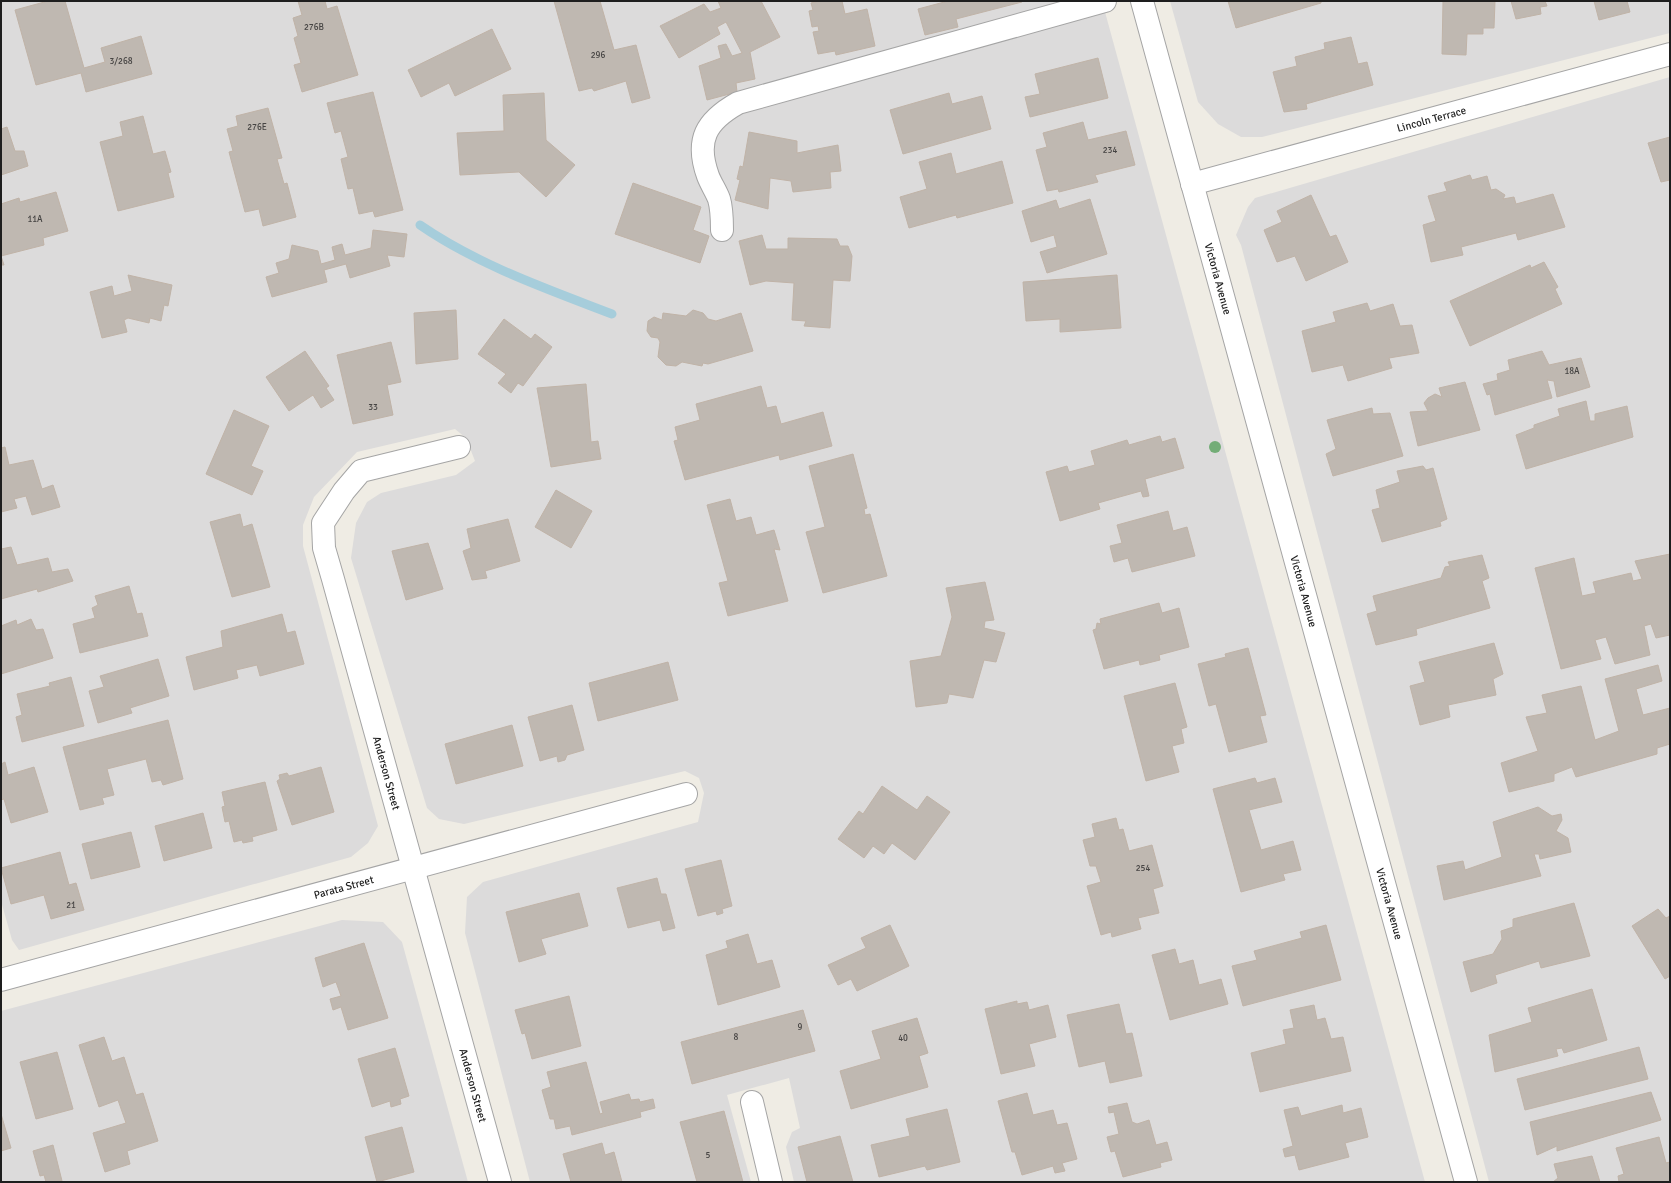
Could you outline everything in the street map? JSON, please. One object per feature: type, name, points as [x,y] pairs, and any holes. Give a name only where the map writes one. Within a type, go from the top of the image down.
[{"type":"street","points":[[722,230],[718,198],[702,158],[702,146],[708,129],[722,112],[738,102],[1105,1]]},
{"type":"street","name":"Victoria Avenue","points":[[1142,1],[1466,1182]]},
{"type":"street","name":"Lincoln Terrace","points":[[1192,184],[1670,54]]},
{"type":"street","name":"Anderson Street","points":[[459,447],[361,471],[344,491],[322,523],[324,548],[329,567],[500,1182]]},
{"type":"street","name":"Parata Street","points":[[1,980],[686,794]]},
{"type":"street","points":[[752,1102],[771,1182]]},
{"type":"shaded area","points":[[1,1],[1102,1],[1425,1182],[794,1182],[786,1147],[792,1132],[800,1128],[789,1078],[727,1095],[751,1182],[530,1182],[465,933],[467,897],[483,882],[698,822],[704,793],[699,778],[685,771],[464,824],[439,819],[427,808],[351,558],[356,523],[367,502],[381,493],[456,475],[475,461],[466,438],[455,429],[357,452],[314,497],[303,525],[303,546],[378,826],[368,843],[351,857],[19,950],[12,940],[1,901]]},
{"type":"shaded area","points":[[1170,1],[1670,1],[1670,33],[1262,137],[1241,137],[1218,124],[1198,102]]},
{"type":"shaded area","points":[[1670,77],[1670,1182],[1489,1182],[1241,245],[1236,235],[1248,207],[1255,198]]},
{"type":"shaded area","points":[[342,920],[383,922],[402,942],[468,1182],[1,1182],[1,1011]]},
{"type":"building","points":[[48,1],[65,1],[84,68],[105,62],[101,48],[141,36],[152,74],[86,92],[81,73],[36,85],[15,10]]},
{"type":"building","points":[[298,1],[325,1],[327,9],[337,6],[358,75],[302,92],[294,65],[301,63],[294,38],[298,36],[293,18],[302,15]]},
{"type":"building","points":[[554,1],[600,1],[614,50],[636,45],[650,98],[632,103],[626,81],[594,91],[592,88],[579,91]]},
{"type":"building","points":[[718,1],[761,1],[780,37],[750,52],[755,79],[736,83],[737,92],[707,100],[699,66],[721,58],[718,46],[726,44],[732,56],[742,53],[726,22],[717,27],[720,34],[679,58],[660,26],[704,4],[710,12],[721,8]]},
{"type":"building","points":[[819,1],[842,1],[845,14],[867,9],[875,46],[836,55],[835,51],[818,54],[813,32],[819,31],[818,26],[812,27],[809,11],[813,10],[811,3]]},
{"type":"building","points":[[948,1],[1022,2],[956,19],[958,27],[925,35],[918,9]]},
{"type":"building","points":[[1228,1],[1321,1],[1321,3],[1236,28]]},
{"type":"building","points":[[1443,1],[1495,1],[1494,28],[1483,28],[1483,34],[1467,34],[1466,55],[1442,54]]},
{"type":"building","points":[[1511,1],[1545,1],[1547,6],[1540,7],[1541,14],[1516,19]]},
{"type":"building","points":[[1594,1],[1627,1],[1630,12],[1599,20]]},
{"type":"building","points":[[492,29],[511,69],[455,96],[449,83],[421,97],[408,70]]},
{"type":"building","points":[[1351,37],[1358,64],[1367,62],[1373,85],[1306,104],[1307,109],[1284,112],[1273,72],[1297,66],[1295,57],[1325,49],[1324,43]]},
{"type":"building","points":[[1098,58],[1108,98],[1030,117],[1025,97],[1040,94],[1035,74]]},
{"type":"building","points":[[373,92],[403,210],[375,217],[373,211],[359,214],[353,188],[348,189],[341,159],[348,157],[341,131],[335,133],[327,103]]},
{"type":"building","points":[[544,93],[546,140],[575,165],[546,197],[519,172],[460,175],[457,133],[504,131],[503,95]]},
{"type":"building","points":[[949,93],[952,104],[982,96],[991,129],[903,154],[890,110]]},
{"type":"building","points":[[268,108],[282,158],[277,159],[284,184],[287,183],[296,217],[263,226],[259,209],[245,212],[229,152],[233,151],[227,129],[238,126],[236,116]]},
{"type":"building","points":[[143,116],[153,154],[165,151],[171,172],[168,173],[174,197],[118,211],[100,142],[123,136],[120,122]]},
{"type":"building","points":[[1083,122],[1088,140],[1126,131],[1135,165],[1095,175],[1098,182],[1059,192],[1058,189],[1047,191],[1036,150],[1047,147],[1043,133]]},
{"type":"building","points":[[7,127],[15,151],[24,151],[28,166],[1,175],[1,129]]},
{"type":"building","points":[[749,132],[797,141],[797,153],[838,145],[841,171],[830,172],[831,188],[793,192],[791,181],[770,178],[768,209],[735,200],[740,180],[737,179],[740,166],[743,167]]},
{"type":"building","points":[[1670,137],[1670,180],[1661,182],[1648,143]]},
{"type":"building","points":[[951,153],[956,174],[1002,161],[1013,203],[957,218],[956,215],[909,228],[900,197],[927,189],[919,162]]},
{"type":"building","points":[[1470,175],[1472,180],[1487,176],[1491,190],[1496,189],[1505,195],[1503,199],[1514,197],[1516,204],[1553,194],[1565,227],[1518,240],[1516,233],[1461,247],[1463,255],[1431,262],[1423,225],[1436,221],[1428,196],[1447,191],[1444,183]]},
{"type":"building","points":[[633,183],[701,207],[693,230],[709,236],[700,263],[615,234]]},
{"type":"building","points":[[56,192],[68,231],[43,238],[44,245],[1,256],[1,204],[19,198],[20,202]]},
{"type":"building","points":[[1311,195],[1330,237],[1336,235],[1348,262],[1306,281],[1295,256],[1277,262],[1264,230],[1282,222],[1277,211]]},
{"type":"building","points":[[1090,199],[1107,254],[1047,273],[1040,252],[1057,247],[1054,235],[1031,242],[1022,211],[1056,200],[1059,209]]},
{"type":"building","points":[[373,230],[407,234],[404,257],[387,255],[390,266],[350,278],[346,264],[324,270],[327,282],[272,297],[266,277],[279,273],[276,263],[289,259],[292,245],[318,251],[321,264],[335,260],[332,247],[342,244],[345,255],[371,248]]},
{"type":"building","points":[[762,235],[766,249],[788,249],[788,238],[837,239],[840,246],[848,246],[852,256],[850,281],[833,280],[830,328],[804,326],[806,321],[792,320],[794,283],[766,281],[750,285],[739,241]]},
{"type":"building","points":[[1,256],[4,265],[1,265]]},
{"type":"building","points":[[1544,262],[1558,287],[1555,289],[1562,304],[1470,346],[1450,301],[1530,265],[1531,268]]},
{"type":"building","points":[[128,275],[172,285],[168,306],[164,305],[161,321],[150,318],[149,323],[128,318],[124,320],[127,332],[102,338],[90,292],[112,286],[114,296],[132,291]]},
{"type":"building","points":[[1117,275],[1121,328],[1060,332],[1060,319],[1026,321],[1023,282]]},
{"type":"building","points":[[1367,303],[1370,311],[1393,304],[1400,326],[1412,325],[1419,353],[1389,358],[1392,368],[1348,381],[1343,365],[1312,372],[1302,331],[1336,322],[1333,312]]},
{"type":"building","points":[[456,310],[458,359],[416,364],[414,313]]},
{"type":"building","points":[[693,310],[703,313],[708,319],[716,321],[741,313],[753,351],[708,364],[703,363],[702,366],[682,362],[676,366],[666,365],[658,357],[660,342],[658,338],[651,337],[647,331],[648,321],[654,317],[662,320],[663,313],[686,316]]},
{"type":"building","points":[[504,319],[531,339],[535,334],[552,347],[523,386],[518,383],[511,393],[498,383],[506,374],[478,354]]},
{"type":"building","points":[[391,342],[401,382],[387,385],[393,415],[353,424],[337,355]]},
{"type":"building","points":[[305,351],[329,386],[326,388],[334,400],[321,408],[313,395],[289,411],[266,377]]},
{"type":"building","points":[[1542,351],[1549,365],[1581,358],[1590,387],[1557,397],[1554,381],[1547,380],[1552,398],[1495,415],[1490,394],[1487,395],[1483,384],[1498,380],[1497,374],[1510,370],[1508,360]]},
{"type":"building","points":[[1465,382],[1480,430],[1418,446],[1410,412],[1428,411],[1424,403],[1428,398],[1435,394],[1442,397],[1439,388]]},
{"type":"building","points":[[586,384],[591,442],[598,441],[601,459],[551,467],[537,388]]},
{"type":"building","points":[[761,386],[767,408],[776,406],[781,424],[823,412],[832,446],[780,460],[779,455],[685,480],[674,441],[678,440],[675,427],[700,420],[696,404]]},
{"type":"building","points":[[1586,401],[1590,421],[1595,421],[1595,414],[1627,406],[1633,437],[1526,469],[1516,435],[1534,428],[1534,425],[1560,416],[1558,409]]},
{"type":"building","points":[[1372,408],[1373,414],[1390,413],[1403,456],[1333,476],[1326,454],[1336,449],[1327,420]]},
{"type":"building","points":[[234,410],[269,426],[251,466],[263,471],[252,495],[206,474]]},
{"type":"building","points":[[1160,436],[1162,442],[1175,438],[1184,468],[1145,479],[1149,496],[1143,497],[1141,491],[1098,503],[1100,509],[1060,521],[1046,472],[1067,466],[1069,472],[1095,465],[1091,451],[1127,440],[1129,445]]},
{"type":"building","points":[[5,447],[9,465],[33,460],[42,489],[53,485],[60,507],[32,515],[26,496],[14,499],[17,508],[1,512],[1,448]]},
{"type":"building","points":[[853,454],[867,508],[864,509],[865,515],[870,514],[887,576],[823,593],[806,532],[825,527],[809,466]]},
{"type":"building","points":[[1423,466],[1426,470],[1433,468],[1447,519],[1440,522],[1441,526],[1382,542],[1372,510],[1380,508],[1376,490],[1400,482],[1397,471]]},
{"type":"building","points":[[556,490],[592,511],[571,548],[535,527]]},
{"type":"building","points":[[730,499],[736,521],[751,517],[756,535],[774,530],[780,550],[774,549],[788,601],[728,616],[719,583],[728,581],[707,505]]},
{"type":"building","points":[[1168,511],[1173,531],[1187,527],[1195,556],[1132,572],[1128,558],[1114,562],[1110,546],[1122,543],[1117,525]]},
{"type":"building","points":[[240,514],[243,527],[252,524],[270,587],[232,597],[210,522]]},
{"type":"building","points":[[508,519],[520,561],[485,571],[487,578],[472,580],[463,551],[471,548],[467,529]]},
{"type":"building","points":[[428,543],[443,589],[406,600],[392,551]]},
{"type":"building","points":[[11,547],[17,565],[48,558],[52,572],[68,569],[73,581],[38,592],[37,589],[1,599],[1,549]]},
{"type":"building","points":[[1670,554],[1670,635],[1656,638],[1651,624],[1644,626],[1650,655],[1615,664],[1606,637],[1595,640],[1601,659],[1561,669],[1535,568],[1574,558],[1582,596],[1596,593],[1593,582],[1631,573],[1633,581],[1642,579],[1635,561]]},
{"type":"building","points":[[1482,555],[1489,578],[1482,581],[1490,608],[1416,629],[1417,635],[1376,645],[1367,614],[1377,611],[1373,596],[1441,578],[1445,567],[1450,566],[1448,562]]},
{"type":"building","points":[[985,582],[994,620],[985,621],[984,628],[1005,633],[996,662],[984,660],[973,698],[949,694],[947,703],[916,707],[910,661],[941,656],[952,617],[946,588]]},
{"type":"building","points":[[129,586],[137,614],[142,613],[148,636],[80,653],[73,624],[95,618],[92,608],[98,605],[95,596]]},
{"type":"building","points":[[1159,603],[1162,613],[1179,608],[1189,647],[1159,655],[1160,660],[1140,665],[1139,660],[1104,669],[1093,630],[1096,629],[1097,623],[1101,624],[1100,619]]},
{"type":"building","points":[[282,614],[287,633],[295,631],[304,664],[260,676],[257,665],[236,670],[238,678],[194,690],[186,657],[223,647],[221,631]]},
{"type":"building","points":[[31,619],[36,630],[43,629],[53,658],[1,674],[1,626],[16,620],[17,625]]},
{"type":"building","points":[[1494,643],[1503,674],[1493,679],[1496,695],[1448,705],[1450,717],[1420,725],[1410,686],[1425,682],[1419,662]]},
{"type":"building","points":[[1248,648],[1266,715],[1260,716],[1267,742],[1229,752],[1216,704],[1209,706],[1198,664],[1226,657],[1225,654]]},
{"type":"building","points":[[158,659],[169,696],[130,708],[132,713],[98,723],[89,691],[104,687],[100,676]]},
{"type":"building","points":[[668,662],[678,700],[598,721],[589,683]]},
{"type":"building","points":[[1658,665],[1662,681],[1636,689],[1643,715],[1670,708],[1670,744],[1657,748],[1657,754],[1576,777],[1572,767],[1554,774],[1554,781],[1509,792],[1501,763],[1538,751],[1526,717],[1547,713],[1542,695],[1581,686],[1595,740],[1619,731],[1605,679]]},
{"type":"building","points":[[71,677],[84,726],[22,742],[16,717],[22,715],[17,694],[50,686],[49,683]]},
{"type":"building","points":[[1175,683],[1187,727],[1181,729],[1184,743],[1172,746],[1179,772],[1146,781],[1124,696]]},
{"type":"building","points":[[572,705],[584,750],[567,755],[565,760],[558,762],[557,756],[540,761],[528,717]]},
{"type":"building","points":[[168,720],[183,779],[163,785],[161,780],[152,782],[146,759],[107,769],[114,795],[102,798],[104,804],[80,810],[63,747]]},
{"type":"building","points":[[512,725],[523,766],[456,784],[445,744]]},
{"type":"building","points":[[5,762],[8,775],[34,767],[48,812],[11,823],[4,799],[1,800],[1,764]]},
{"type":"building","points":[[321,767],[334,812],[292,825],[277,781],[280,779],[279,775],[287,773],[289,776]]},
{"type":"building","points":[[1255,778],[1257,783],[1275,778],[1282,802],[1249,810],[1261,850],[1293,841],[1301,870],[1283,874],[1285,880],[1241,892],[1213,789]]},
{"type":"building","points":[[265,782],[277,830],[252,837],[253,841],[243,843],[242,840],[234,842],[229,821],[225,822],[222,807],[225,806],[222,792]]},
{"type":"building","points":[[882,786],[917,810],[927,796],[950,812],[915,860],[892,843],[884,854],[873,846],[864,858],[838,839],[859,811],[863,814]]},
{"type":"building","points":[[1538,807],[1552,816],[1561,814],[1562,820],[1556,831],[1568,838],[1571,852],[1540,859],[1539,854],[1534,854],[1541,876],[1444,900],[1437,866],[1463,861],[1465,870],[1502,857],[1493,822]]},
{"type":"building","points":[[203,813],[212,848],[164,861],[155,826]]},
{"type":"building","points":[[1116,818],[1119,830],[1123,829],[1129,851],[1152,845],[1163,886],[1153,889],[1159,913],[1138,918],[1141,929],[1112,937],[1111,932],[1101,935],[1087,886],[1101,882],[1096,866],[1090,866],[1083,840],[1095,837],[1092,824]]},
{"type":"building","points":[[131,832],[140,867],[91,879],[82,844]]},
{"type":"building","points":[[60,852],[69,885],[76,883],[84,910],[51,919],[44,895],[11,904],[1,868]]},
{"type":"building","points":[[721,860],[732,906],[722,909],[723,913],[717,915],[716,911],[698,916],[685,869]]},
{"type":"building","points":[[657,878],[661,894],[666,894],[675,928],[663,931],[660,920],[628,928],[617,888]]},
{"type":"building","points":[[579,893],[588,926],[541,939],[546,954],[519,962],[506,912]]},
{"type":"building","points":[[1574,903],[1590,956],[1541,968],[1539,961],[1495,975],[1497,983],[1471,992],[1463,962],[1493,954],[1502,939],[1501,931],[1513,927],[1513,919]]},
{"type":"building","points":[[1658,909],[1666,918],[1670,916],[1670,976],[1665,979],[1632,926]]},
{"type":"building","points":[[890,925],[909,966],[857,991],[851,979],[838,985],[828,965],[866,948],[861,938]]},
{"type":"building","points":[[1326,925],[1341,980],[1243,1006],[1232,966],[1257,960],[1254,951],[1302,938],[1300,932]]},
{"type":"building","points":[[748,934],[757,964],[772,960],[780,987],[718,1005],[706,955],[728,948],[726,941]]},
{"type":"building","points":[[364,943],[388,1018],[348,1030],[341,1007],[333,1010],[330,999],[341,996],[336,982],[323,987],[315,958]]},
{"type":"building","points":[[1175,949],[1179,964],[1193,960],[1199,985],[1221,979],[1228,1004],[1170,1020],[1152,955]]},
{"type":"building","points":[[1592,989],[1607,1040],[1564,1053],[1562,1048],[1556,1049],[1558,1056],[1495,1072],[1489,1035],[1532,1022],[1528,1008]]},
{"type":"building","points":[[569,996],[581,1046],[532,1059],[525,1033],[522,1034],[515,1010]]},
{"type":"building","points":[[1017,1001],[1017,1004],[1027,1002],[1029,1010],[1048,1005],[1056,1037],[1029,1044],[1035,1066],[1001,1074],[985,1009]]},
{"type":"building","points":[[1119,1004],[1126,1034],[1132,1033],[1142,1076],[1110,1083],[1105,1061],[1079,1067],[1067,1015]]},
{"type":"building","points":[[1314,1005],[1317,1020],[1325,1018],[1331,1039],[1343,1037],[1351,1071],[1260,1092],[1251,1053],[1286,1044],[1283,1030],[1294,1028],[1290,1010]]},
{"type":"building","points":[[803,1010],[815,1051],[692,1084],[681,1042]]},
{"type":"building","points":[[917,1018],[928,1053],[919,1056],[928,1087],[851,1109],[840,1071],[881,1059],[872,1031]]},
{"type":"building","points":[[104,1037],[112,1061],[124,1057],[136,1095],[143,1093],[158,1141],[127,1151],[130,1164],[105,1172],[93,1133],[126,1123],[118,1100],[99,1107],[79,1045]]},
{"type":"building","points":[[1639,1047],[1648,1079],[1525,1110],[1517,1079]]},
{"type":"building","points":[[395,1048],[409,1096],[400,1099],[401,1104],[391,1107],[390,1101],[372,1107],[358,1059]]},
{"type":"building","points":[[57,1052],[73,1109],[36,1119],[20,1062]]},
{"type":"building","points":[[586,1062],[600,1114],[603,1113],[600,1102],[629,1094],[631,1100],[639,1099],[640,1102],[653,1099],[655,1108],[640,1112],[641,1117],[572,1135],[570,1126],[556,1129],[554,1119],[550,1119],[542,1090],[551,1087],[547,1072]]},
{"type":"building","points":[[1651,1092],[1661,1120],[1557,1151],[1557,1146],[1537,1155],[1530,1122]]},
{"type":"building","points":[[1027,1093],[1033,1115],[1053,1110],[1057,1125],[1067,1123],[1077,1159],[1062,1163],[1065,1171],[1055,1173],[1053,1166],[1022,1175],[1015,1152],[1012,1152],[998,1101]]},
{"type":"building","points":[[1127,1103],[1132,1122],[1137,1124],[1149,1120],[1156,1145],[1167,1142],[1172,1160],[1160,1163],[1161,1167],[1123,1177],[1115,1151],[1111,1152],[1107,1137],[1119,1134],[1114,1112],[1109,1113],[1108,1107]]},
{"type":"building","points":[[1342,1105],[1343,1113],[1361,1108],[1368,1137],[1345,1143],[1349,1157],[1299,1170],[1295,1155],[1285,1157],[1283,1149],[1293,1146],[1284,1110],[1298,1107],[1301,1116]]},
{"type":"building","points":[[947,1109],[960,1162],[927,1170],[925,1166],[879,1177],[871,1145],[910,1136],[906,1119]]},
{"type":"building","points":[[724,1111],[743,1182],[697,1182],[680,1122]]},
{"type":"building","points":[[1,1114],[11,1148],[1,1151]]},
{"type":"building","points":[[402,1127],[414,1172],[377,1182],[365,1137]]},
{"type":"building","points":[[840,1136],[853,1182],[807,1182],[798,1147]]},
{"type":"building","points":[[1659,1137],[1666,1163],[1670,1162],[1670,1182],[1619,1182],[1618,1176],[1624,1174],[1616,1148]]},
{"type":"building","points":[[602,1143],[605,1155],[614,1152],[622,1182],[571,1182],[563,1154]]},
{"type":"building","points":[[53,1145],[62,1181],[46,1182],[44,1175],[40,1176],[33,1151]]},
{"type":"building","points":[[1592,1156],[1600,1182],[1553,1182],[1558,1178],[1554,1164]]},
{"type":"waterway","points":[[420,225],[442,239],[489,264],[612,314]]}]
